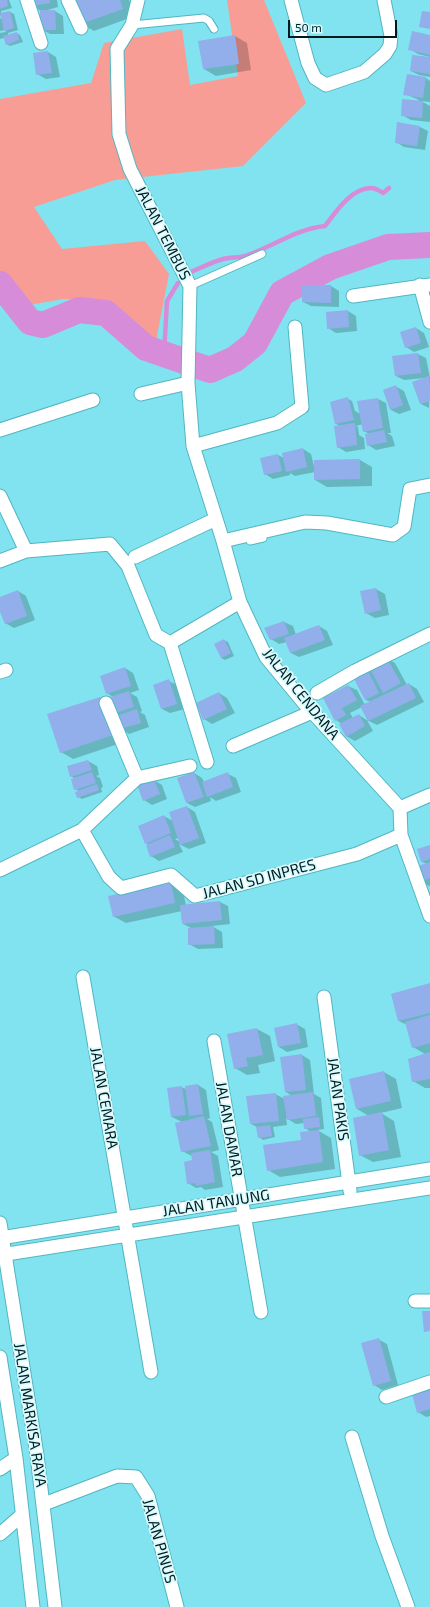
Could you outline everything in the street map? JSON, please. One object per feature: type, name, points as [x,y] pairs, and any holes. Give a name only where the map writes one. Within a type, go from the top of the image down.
[{"type":"street","points":[[27,0],[41,43]]},
{"type":"street","points":[[68,0],[81,28]]},
{"type":"street","name":"JALAN TEMBUS","points":[[138,0],[132,25],[117,49],[119,134],[130,169],[190,286],[188,379],[192,446],[216,519],[228,540]]},
{"type":"street","points":[[291,0],[308,63],[315,78],[326,84],[364,72],[385,54],[390,46],[391,36],[384,0]]},
{"type":"street","points":[[353,296],[425,285],[430,322]]},
{"type":"street","points":[[192,446],[277,423],[302,407],[295,327]]},
{"type":"street","points":[[141,394],[188,379]]},
{"type":"street","points":[[0,430],[93,400]]},
{"type":"street","points":[[228,540],[305,522],[327,523],[393,535],[404,527],[410,489],[430,485]]},
{"type":"street","points":[[0,496],[26,551]]},
{"type":"street","points":[[135,557],[216,519]]},
{"type":"street","name":"JALAN CENDANA","points":[[228,540],[240,602],[266,656],[312,712],[400,808]]},
{"type":"street","points":[[0,561],[26,551],[110,544],[128,566],[156,635],[170,643],[207,762]]},
{"type":"street","points":[[170,643],[240,602]]},
{"type":"street","points":[[317,693],[355,671],[430,634]]},
{"type":"street","points":[[106,703],[137,778]]},
{"type":"street","points":[[233,746],[312,712]]},
{"type":"street","points":[[0,870],[82,830],[137,778],[190,766]]},
{"type":"street","points":[[430,795],[400,808],[401,835],[430,913]]},
{"type":"street","name":"JALAN SD INPRES","points":[[82,830],[109,877],[121,888],[171,875],[194,896],[358,854],[401,835]]},
{"type":"street","name":"JALAN CEMARA","points":[[83,977],[124,1218]]},
{"type":"street","name":"JALAN PAKIS","points":[[324,997],[351,1200]]},
{"type":"street","name":"JALAN DAMAR","points":[[214,1041],[261,1312]]},
{"type":"street","name":"JALAN TANJUNG","points":[[1,1238],[430,1169]]},
{"type":"street","name":"JALAN TANJUNG","points":[[3,1255],[430,1188]]},
{"type":"street","points":[[124,1218],[151,1372]]},
{"type":"street","name":"JALAN MARKISA RAYA","points":[[0,1223],[3,1255],[44,1504],[55,1607]]},
{"type":"street","points":[[415,1301],[430,1301]]},
{"type":"street","name":"JALAN MARKISA RAYA","points":[[0,1357],[16,1458],[33,1607]]},
{"type":"street","points":[[386,1397],[430,1382]]},
{"type":"street","points":[[352,1437],[382,1536],[408,1607]]},
{"type":"street","points":[[0,1469],[16,1458]]},
{"type":"street","name":"JALAN PINUS","points":[[44,1504],[117,1476],[136,1477],[148,1496],[177,1607]]},
{"type":"street","points":[[0,1534],[22,1515]]},
{"type":"lane","points":[[132,25],[204,18],[209,21],[214,29]]},
{"type":"lane","points":[[190,286],[262,254]]},
{"type":"lane","points":[[228,540],[238,544],[263,538]]},
{"type":"shaded area","points":[[227,0],[264,0],[306,103],[243,166],[115,180],[34,207],[62,249],[145,241],[169,274],[156,341],[94,299],[63,299],[24,306],[0,284],[0,99],[91,83],[104,43],[182,29],[190,85],[238,76]]},
{"type":"building","points":[[0,0],[7,0],[8,6],[0,9]]},
{"type":"building","points":[[30,0],[50,0],[50,3],[31,6]]},
{"type":"building","points":[[120,0],[123,9],[81,24],[72,1]]},
{"type":"building","points":[[40,10],[55,10],[56,30],[40,30]]},
{"type":"building","points":[[10,11],[14,28],[4,31],[0,13]]},
{"type":"building","points":[[422,11],[430,12],[430,29],[419,27]]},
{"type":"building","points":[[412,31],[430,35],[430,55],[408,50]]},
{"type":"building","points":[[17,32],[19,40],[6,45],[3,36]]},
{"type":"building","points":[[235,35],[239,64],[203,69],[198,41]]},
{"type":"building","points":[[48,51],[52,73],[36,75],[33,53]]},
{"type":"building","points":[[412,55],[430,57],[430,74],[410,71]]},
{"type":"building","points":[[407,74],[426,77],[423,98],[403,95]]},
{"type":"building","points":[[402,99],[423,101],[422,118],[401,116]]},
{"type":"building","points":[[397,122],[420,126],[417,146],[395,143]]},
{"type":"building","points":[[302,285],[331,285],[331,303],[302,302]]},
{"type":"building","points":[[348,310],[349,327],[327,329],[326,312]]},
{"type":"building","points":[[416,327],[421,343],[405,348],[400,332]]},
{"type":"building","points":[[418,353],[421,373],[395,376],[392,356]]},
{"type":"building","points":[[429,376],[430,401],[420,404],[412,382]]},
{"type":"building","points":[[396,385],[403,405],[390,410],[383,390]]},
{"type":"building","points":[[348,397],[354,420],[335,424],[330,402]]},
{"type":"building","points":[[378,398],[383,428],[363,432],[357,401]]},
{"type":"building","points":[[355,423],[357,445],[337,448],[334,426]]},
{"type":"building","points":[[384,430],[387,442],[367,446],[365,434]]},
{"type":"building","points":[[303,448],[307,467],[286,472],[282,453]]},
{"type":"building","points":[[278,454],[282,471],[264,475],[260,458]]},
{"type":"building","points":[[360,459],[360,479],[314,480],[314,460]]},
{"type":"building","points":[[376,588],[381,610],[365,614],[360,591]]},
{"type":"building","points":[[18,590],[27,616],[5,624],[0,612],[0,597]]},
{"type":"building","points":[[284,621],[289,634],[270,640],[264,628]]},
{"type":"building","points":[[319,625],[325,640],[290,653],[284,638]]},
{"type":"building","points":[[224,639],[231,653],[221,658],[214,644]]},
{"type":"building","points":[[386,657],[401,683],[383,693],[369,667]]},
{"type":"building","points":[[125,667],[131,686],[106,694],[100,676]]},
{"type":"building","points":[[366,667],[379,693],[365,700],[352,675]]},
{"type":"building","points":[[169,679],[177,704],[161,709],[153,685]]},
{"type":"building","points":[[409,683],[416,698],[368,721],[360,706]]},
{"type":"building","points":[[348,685],[357,700],[342,708],[346,715],[335,721],[323,698]]},
{"type":"building","points":[[129,691],[134,707],[112,714],[107,698]]},
{"type":"building","points":[[219,692],[227,709],[203,720],[196,703]]},
{"type":"building","points":[[100,697],[113,735],[60,753],[47,714]]},
{"type":"building","points":[[137,709],[141,723],[120,729],[116,716]]},
{"type":"building","points":[[359,714],[365,726],[346,737],[339,724]]},
{"type":"building","points":[[88,760],[92,770],[70,777],[67,766]]},
{"type":"building","points":[[92,772],[96,783],[74,790],[71,779]]},
{"type":"building","points":[[194,772],[204,797],[186,803],[177,778]]},
{"type":"building","points":[[228,772],[233,787],[207,797],[202,782]]},
{"type":"building","points":[[154,779],[160,794],[143,801],[137,785]]},
{"type":"building","points":[[97,784],[99,790],[77,798],[75,792]]},
{"type":"building","points":[[187,806],[199,838],[180,845],[169,812]]},
{"type":"building","points":[[164,815],[171,833],[145,844],[138,826]]},
{"type":"building","points":[[170,835],[175,847],[150,857],[146,845]]},
{"type":"building","points":[[430,845],[430,859],[421,862],[417,849]]},
{"type":"building","points":[[430,862],[430,878],[420,882],[415,867]]},
{"type":"building","points":[[171,883],[175,903],[113,917],[108,896]]},
{"type":"building","points":[[220,901],[222,920],[182,924],[180,905]]},
{"type":"building","points":[[214,926],[215,944],[188,945],[188,928]]},
{"type":"building","points":[[430,983],[430,1013],[398,1021],[391,994]]},
{"type":"building","points":[[430,1015],[430,1043],[412,1048],[405,1022]]},
{"type":"building","points":[[297,1023],[301,1043],[278,1047],[274,1028]]},
{"type":"building","points":[[257,1028],[263,1055],[246,1058],[248,1066],[234,1069],[227,1034]]},
{"type":"building","points":[[430,1052],[430,1079],[412,1082],[408,1059]]},
{"type":"building","points":[[302,1054],[306,1090],[285,1092],[280,1057]]},
{"type":"building","points":[[384,1071],[391,1101],[356,1109],[349,1079]]},
{"type":"building","points":[[198,1084],[203,1114],[189,1116],[185,1086]]},
{"type":"building","points":[[182,1086],[186,1115],[171,1117],[167,1088]]},
{"type":"building","points":[[313,1092],[316,1116],[287,1120],[283,1096]]},
{"type":"building","points":[[276,1093],[279,1121],[250,1124],[246,1096]]},
{"type":"building","points":[[382,1112],[389,1150],[359,1156],[353,1118]]},
{"type":"building","points":[[204,1116],[211,1146],[181,1152],[175,1123]]},
{"type":"building","points":[[319,1117],[320,1127],[304,1129],[303,1119]]},
{"type":"building","points":[[270,1125],[272,1136],[258,1138],[256,1127]]},
{"type":"building","points":[[319,1130],[323,1162],[267,1171],[263,1145],[301,1140],[300,1132]]},
{"type":"building","points":[[210,1150],[215,1182],[196,1186],[196,1183],[187,1184],[184,1162],[192,1160],[191,1153]]},
{"type":"building","points":[[422,1311],[430,1311],[430,1331],[424,1332]]},
{"type":"building","points":[[379,1338],[391,1381],[373,1386],[361,1343]]},
{"type":"building","points":[[430,1388],[430,1409],[417,1413],[412,1393]]},
{"type":"waterway","points":[[189,273],[219,260],[242,257],[295,234],[325,226],[344,202],[357,192],[371,188],[383,193],[389,188]]},
{"type":"waterway","points":[[0,284],[30,322],[43,325],[79,310],[106,313],[146,348],[210,370],[235,359],[255,343],[282,293],[330,267],[388,247],[430,245]]},
{"type":"waterway","points":[[164,354],[167,301],[178,283]]}]
